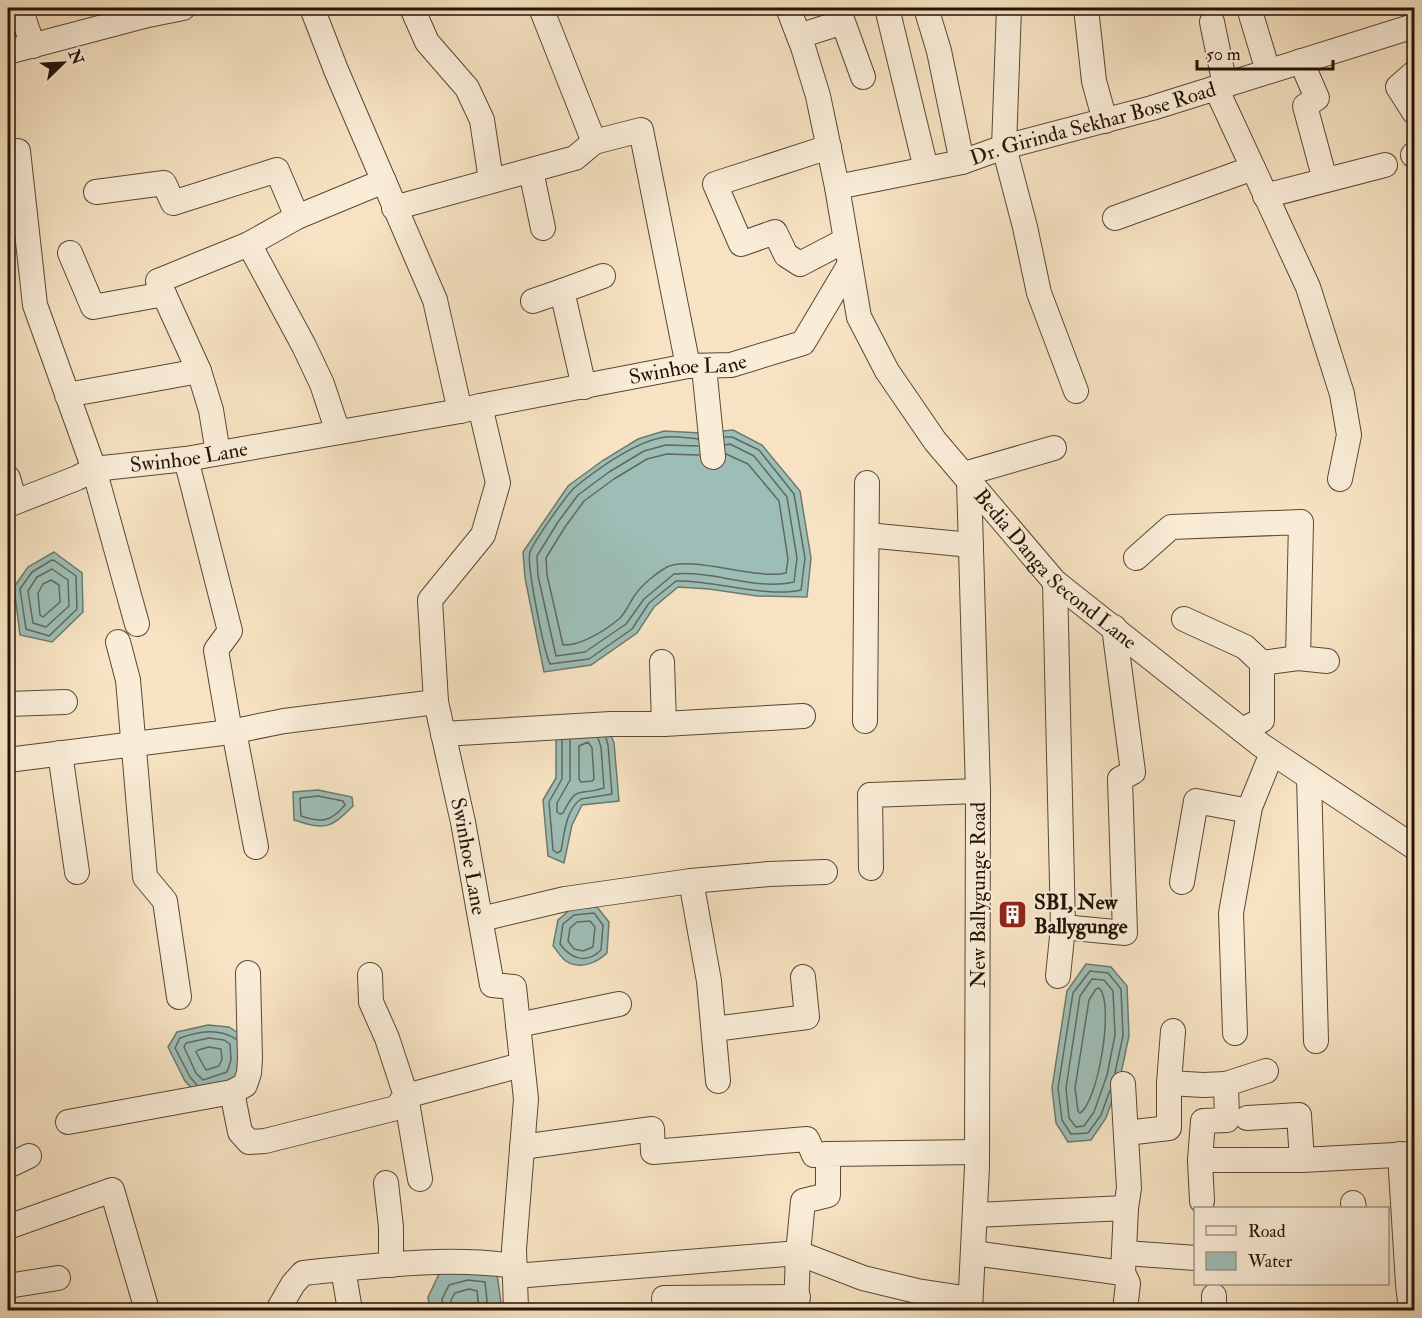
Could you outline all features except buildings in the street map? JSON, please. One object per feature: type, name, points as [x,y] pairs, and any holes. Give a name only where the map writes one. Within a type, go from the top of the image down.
[{"type":"street","points":[[20,8],[33,46]]},
{"type":"street","points":[[8,52],[147,11],[183,8]]},
{"type":"street","points":[[312,8],[336,70],[435,300],[470,408]]},
{"type":"street","points":[[412,8],[427,42],[467,88],[483,120],[491,180]]},
{"type":"street","points":[[540,8],[594,142]]},
{"type":"street","points":[[788,8],[818,96],[837,187]]},
{"type":"street","points":[[887,8],[926,169]]},
{"type":"street","points":[[926,8],[939,51],[962,162]]},
{"type":"street","points":[[1009,8],[1004,147],[1039,293],[1076,391]]},
{"type":"street","points":[[1086,8],[1094,81],[1105,121]]},
{"type":"street","points":[[1248,8],[1268,71]]},
{"type":"street","points":[[799,36],[843,22],[863,77]]},
{"type":"street","points":[[1212,22],[1221,87],[1265,196],[1308,287],[1342,394],[1349,435],[1340,479]]},
{"type":"street","name":"Dr. Girinda Sekhar Bose Road","points":[[837,187],[962,162],[1004,147],[1105,121],[1301,61],[1413,32]]},
{"type":"street","points":[[1301,61],[1317,98],[1305,106],[1325,180]]},
{"type":"street","points":[[1414,74],[1398,87],[1414,112]]},
{"type":"street","points":[[394,207],[575,158],[594,142],[641,130],[696,367],[713,457]]},
{"type":"street","points":[[829,147],[715,184],[741,244],[775,232],[786,255],[800,264],[846,240]]},
{"type":"street","points":[[18,151],[35,305],[94,469],[137,624]]},
{"type":"street","points":[[1265,196],[1384,165]]},
{"type":"street","points":[[1115,218],[1253,168]]},
{"type":"street","points":[[96,192],[164,183],[173,203],[277,170],[297,217]]},
{"type":"street","points":[[531,171],[543,228]]},
{"type":"street","points":[[218,453],[211,410],[198,371],[158,280],[249,244],[297,217],[384,182]]},
{"type":"street","name":"Bedia Danga Second Lane","points":[[837,187],[859,317],[887,371],[935,441],[1055,582],[1272,753],[1414,847]]},
{"type":"street","points":[[249,244],[322,384],[338,432]]},
{"type":"street","points":[[70,253],[93,307],[164,294]]},
{"type":"street","name":"Swinhoe Lane","points":[[11,503],[77,478],[94,469],[186,459],[696,367],[731,365],[804,343],[839,279],[850,264]]},
{"type":"street","points":[[533,302],[603,276]]},
{"type":"street","points":[[562,291],[584,387]]},
{"type":"street","points":[[67,395],[198,371]]},
{"type":"street","name":"Swinhoe Lane","points":[[470,408],[498,483],[483,535],[430,600],[436,702],[463,822],[492,985],[514,987],[526,1099],[514,1249],[516,1311]]},
{"type":"street","points":[[967,477],[1054,448]]},
{"type":"street","points":[[186,459],[230,631],[216,650],[256,847]]},
{"type":"street","name":"New Ballygunge Road","points":[[967,477],[978,791],[977,1152],[970,1305]]},
{"type":"street","points":[[8,478],[11,503]]},
{"type":"street","points":[[865,721],[867,483]]},
{"type":"street","points":[[1136,558],[1171,526],[1301,522],[1298,658]]},
{"type":"street","points":[[867,536],[971,545]]},
{"type":"street","points":[[1055,582],[1063,927],[1058,975]]},
{"type":"street","points":[[1184,619],[1245,647],[1262,663],[1262,720],[1242,729]]},
{"type":"street","points":[[1063,927],[1125,933],[1120,779],[1133,772],[1114,627]]},
{"type":"street","points":[[118,642],[128,680],[145,877],[165,901],[178,998]]},
{"type":"street","points":[[1262,663],[1298,658],[1327,661]]},
{"type":"street","points":[[662,662],[664,724]]},
{"type":"street","points":[[8,704],[65,702]]},
{"type":"street","points":[[8,760],[436,702]]},
{"type":"street","points":[[443,734],[803,716]]},
{"type":"street","points":[[60,753],[77,872]]},
{"type":"street","points":[[1235,1033],[1231,913],[1249,810],[1272,753]]},
{"type":"street","points":[[1309,777],[1316,1041]]},
{"type":"street","points":[[871,867],[870,795],[978,791]]},
{"type":"street","points":[[1182,882],[1196,801],[1249,810]]},
{"type":"street","points":[[481,919],[566,899],[691,881],[825,872]]},
{"type":"street","points":[[691,881],[710,981],[718,1081]]},
{"type":"street","points":[[68,1122],[232,1092],[245,1085],[249,1072],[248,973]]},
{"type":"street","points":[[370,975],[371,1002],[387,1038],[406,1096],[420,1179]]},
{"type":"street","points":[[714,1029],[807,1017],[803,977]]},
{"type":"street","points":[[518,1025],[620,1004]]},
{"type":"street","points":[[1126,1133],[1169,1128],[1169,1083],[1173,1031]]},
{"type":"street","points":[[232,1092],[240,1132],[249,1142],[265,1141],[396,1108],[406,1096],[521,1065]]},
{"type":"street","points":[[1169,1083],[1214,1084],[1266,1071]]},
{"type":"street","points":[[1123,1084],[1129,1188],[1124,1263],[1128,1283],[1125,1311]]},
{"type":"street","points":[[1202,1201],[1200,1160],[1203,1121],[1214,1084]]},
{"type":"street","points":[[1247,1118],[1299,1115],[1302,1160]]},
{"type":"street","points":[[522,1147],[652,1129],[653,1152],[807,1139],[814,1155],[977,1152]]},
{"type":"street","points":[[664,1311],[664,1298],[797,1304],[798,1253],[803,1202],[828,1195],[828,1154]]},
{"type":"street","points":[[1200,1160],[1302,1160],[1407,1154],[1396,1242],[1412,1311]]},
{"type":"street","points":[[386,1183],[392,1265]]},
{"type":"street","points":[[8,1227],[112,1190],[147,1311]]},
{"type":"street","points":[[975,1215],[1126,1208]]},
{"type":"street","points":[[278,1311],[293,1284],[303,1273],[422,1262],[490,1263],[515,1271],[798,1253],[863,1278],[970,1305]]},
{"type":"street","points":[[973,1253],[1124,1263],[1194,1258]]},
{"type":"street","points":[[343,1269],[350,1311]]},
{"type":"street","points":[[8,1286],[58,1278]]},
{"type":"water","points":[[733,430],[762,445],[800,491],[811,558],[807,597],[757,596],[678,587],[654,607],[637,633],[591,665],[544,672],[525,578],[523,552],[568,486],[602,461],[638,439],[664,431],[701,433]]},
{"type":"water","points":[[54,552],[82,573],[83,612],[52,642],[20,635],[14,587],[28,567]]},
{"type":"water","points":[[607,725],[614,743],[619,801],[582,805],[572,825],[564,863],[548,856],[543,800],[556,778],[556,728]]},
{"type":"water","points":[[318,790],[352,797],[353,806],[338,819],[326,825],[313,825],[294,820],[293,792]]},
{"type":"water","points":[[597,907],[609,922],[607,953],[588,964],[571,964],[562,958],[553,946],[558,920],[571,909]]},
{"type":"water","points":[[1086,964],[1111,967],[1127,986],[1129,1036],[1120,1078],[1106,1118],[1091,1140],[1068,1142],[1056,1123],[1052,1088],[1067,991]]},
{"type":"water","points":[[208,1025],[229,1027],[244,1037],[238,1082],[198,1095],[185,1081],[168,1047],[177,1032]]},
{"type":"water","points":[[496,1267],[502,1310],[430,1310],[428,1297],[440,1272]]},
{"type":"place","name":"SBI, New Ballygunge","points":[[1013,914]]}]
